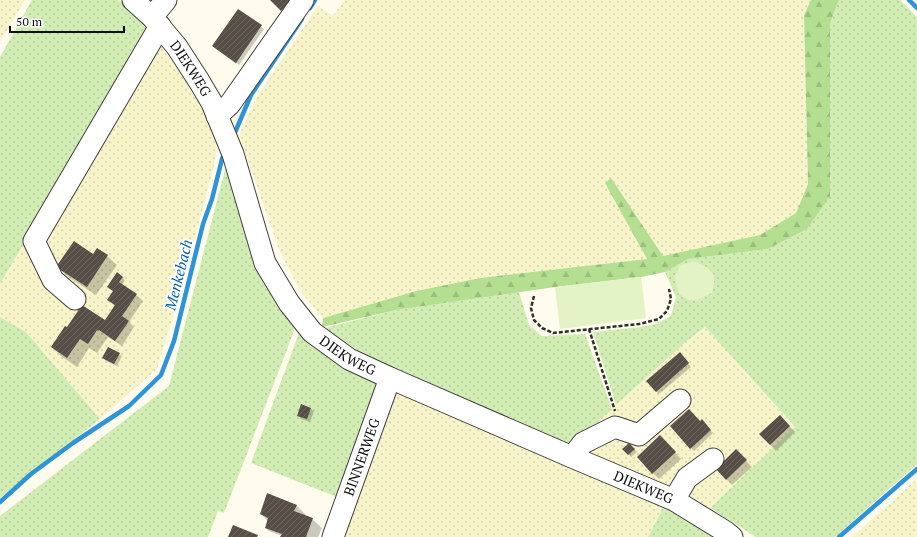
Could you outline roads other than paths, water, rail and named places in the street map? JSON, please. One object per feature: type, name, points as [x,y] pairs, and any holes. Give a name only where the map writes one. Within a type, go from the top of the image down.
[{"type":"street","name":"DIEKWEG","points":[[133,0],[156,21],[177,47],[200,81],[212,103],[233,154],[265,262],[289,303],[312,332],[349,359],[674,500],[732,537]]},
{"type":"street","points":[[75,299],[53,280],[34,241],[156,21],[166,0]]},
{"type":"street","points":[[220,123],[230,104],[304,0]]},
{"type":"street","name":"BINNERWEG","points":[[333,537],[390,378]]},
{"type":"street","points":[[572,457],[583,443],[615,428],[639,435],[680,400]]},
{"type":"street","points":[[674,500],[687,478],[713,459]]},
{"type":"waterway","name":"Menkebach","points":[[310,8],[315,0]]},
{"type":"waterway","points":[[909,0],[917,8]]},
{"type":"waterway","name":"Menkebach","points":[[233,137],[251,95],[302,19]]},
{"type":"waterway","name":"Menkebach","points":[[0,502],[31,474],[73,443],[129,406],[161,375],[174,341],[203,224],[212,199],[225,152]]},
{"type":"waterway","points":[[839,537],[917,469]]}]
